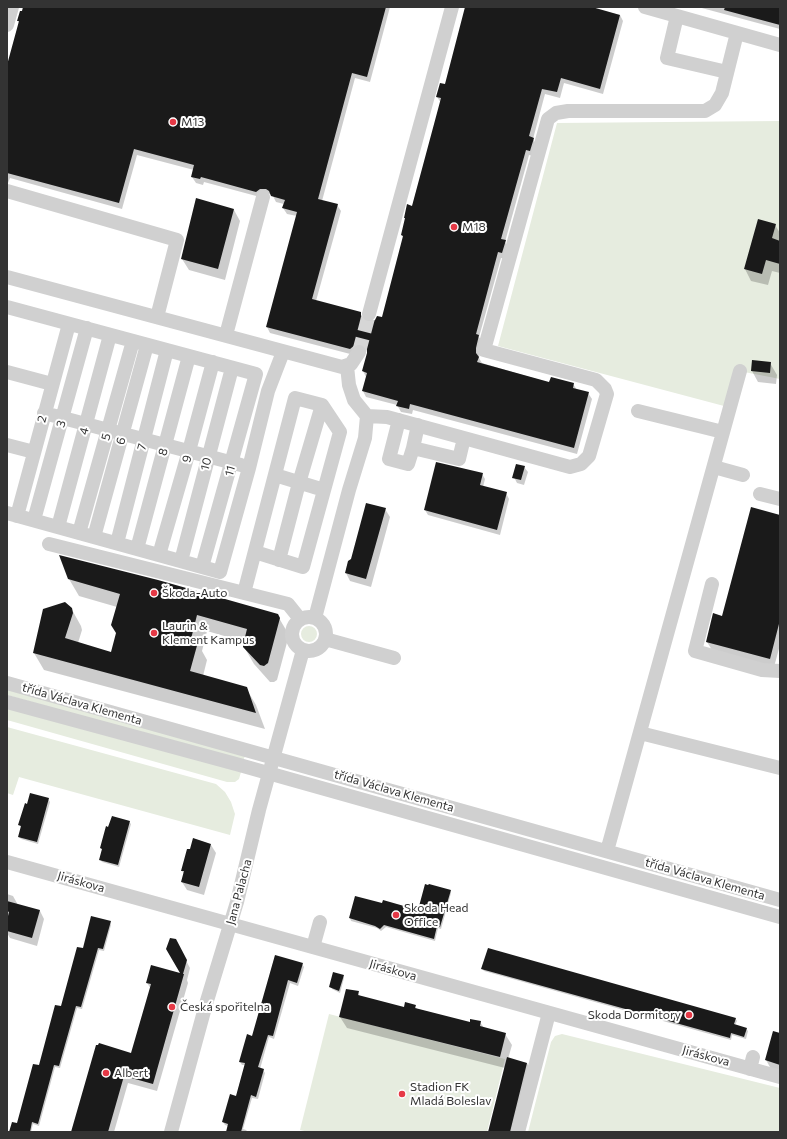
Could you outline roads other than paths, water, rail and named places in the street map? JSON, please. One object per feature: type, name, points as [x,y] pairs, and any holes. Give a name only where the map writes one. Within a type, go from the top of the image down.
[{"type":"street","points":[[7,25],[12,7]]},
{"type":"street","points":[[369,314],[452,7]]},
{"type":"street","points":[[644,7],[780,45]]},
{"type":"street","points":[[677,16],[667,58],[727,72]]},
{"type":"street","points":[[367,416],[387,417],[399,420],[570,467],[581,464],[589,456],[607,394],[605,389],[596,380],[484,350],[548,119],[556,113],[568,111],[705,111],[715,105],[722,93],[737,33]]},
{"type":"street","points":[[7,191],[176,240],[157,317]]},
{"type":"street","points":[[226,335],[263,197]]},
{"type":"street","points":[[7,276],[342,367],[347,366],[355,360],[359,352]]},
{"type":"street","points":[[7,307],[232,368]]},
{"type":"street","name":"2","points":[[12,514],[34,452],[69,324]]},
{"type":"street","name":"3","points":[[34,520],[87,328]]},
{"type":"street","name":"4","points":[[58,527],[110,335]]},
{"type":"street","name":"5","points":[[79,533],[133,341]]},
{"type":"street","name":"6","points":[[94,537],[147,345]]},
{"type":"street","name":"7","points":[[117,543],[167,350]]},
{"type":"street","points":[[12,514],[220,572],[250,468],[268,391],[283,352]]},
{"type":"street","name":"8","points":[[138,549],[189,356]]},
{"type":"street","name":"9","points":[[159,555],[213,362]]},
{"type":"street","points":[[315,618],[349,490],[365,438],[367,416],[354,400],[349,385],[347,366]]},
{"type":"street","name":"11","points":[[202,567],[256,374],[232,368]]},
{"type":"street","name":"10","points":[[181,561],[232,368]]},
{"type":"street","points":[[607,851],[740,371]]},
{"type":"street","points":[[7,372],[52,384]]},
{"type":"street","points":[[244,593],[295,398],[322,405],[340,432],[303,567],[255,552]]},
{"type":"street","points":[[279,560],[299,483],[322,405]]},
{"type":"street","points":[[638,411],[723,432]]},
{"type":"street","points":[[44,413],[250,468]]},
{"type":"street","points":[[399,420],[389,459],[408,464],[418,426]]},
{"type":"street","points":[[412,448],[459,459],[464,438]]},
{"type":"street","points":[[7,445],[34,452]]},
{"type":"street","points":[[714,467],[743,474]]},
{"type":"street","points":[[275,475],[324,490]]},
{"type":"street","points":[[760,494],[780,499]]},
{"type":"street","points":[[49,544],[288,604],[300,619]]},
{"type":"street","points":[[712,584],[695,651],[762,670],[780,671]]},
{"type":"street","points":[[310,617],[315,618],[326,630],[325,639],[323,645],[309,652],[303,650],[295,644],[292,634],[300,619],[310,617]]},
{"type":"street","points":[[325,639],[394,658]]},
{"type":"street","name":"Jana Palacha","points":[[171,1132],[206,1004],[230,924],[303,650]]},
{"type":"street","name":"třída Václava Klementa","points":[[7,682],[780,900]]},
{"type":"street","name":"třída Václava Klementa","points":[[7,702],[780,917]]},
{"type":"street","points":[[640,733],[780,768]]},
{"type":"street","name":"Jiráskova","points":[[7,862],[548,1013],[752,1063],[780,1077]]},
{"type":"street","points":[[313,947],[320,922]]},
{"type":"street","points":[[518,1132],[548,1013]]},
{"type":"tunnel","points":[[359,352],[369,314]]},
{"type":"place","name":"M13","points":[[173,122]]},
{"type":"place","name":"M18","points":[[454,227]]},
{"type":"place","name":"Škoda-Auto","points":[[154,593]]},
{"type":"place","name":"Laurin & Klement Kampus","points":[[154,633]]},
{"type":"place","name":"Skoda Head Office","points":[[396,915]]},
{"type":"place","name":"Česká spořitelna","points":[[172,1007]]},
{"type":"place","name":"Skoda Dormitory","points":[[689,1015]]},
{"type":"place","name":"Albert","points":[[106,1073]]},
{"type":"place","name":"Stadion FK Mladá Boleslav","points":[[402,1094]]}]
